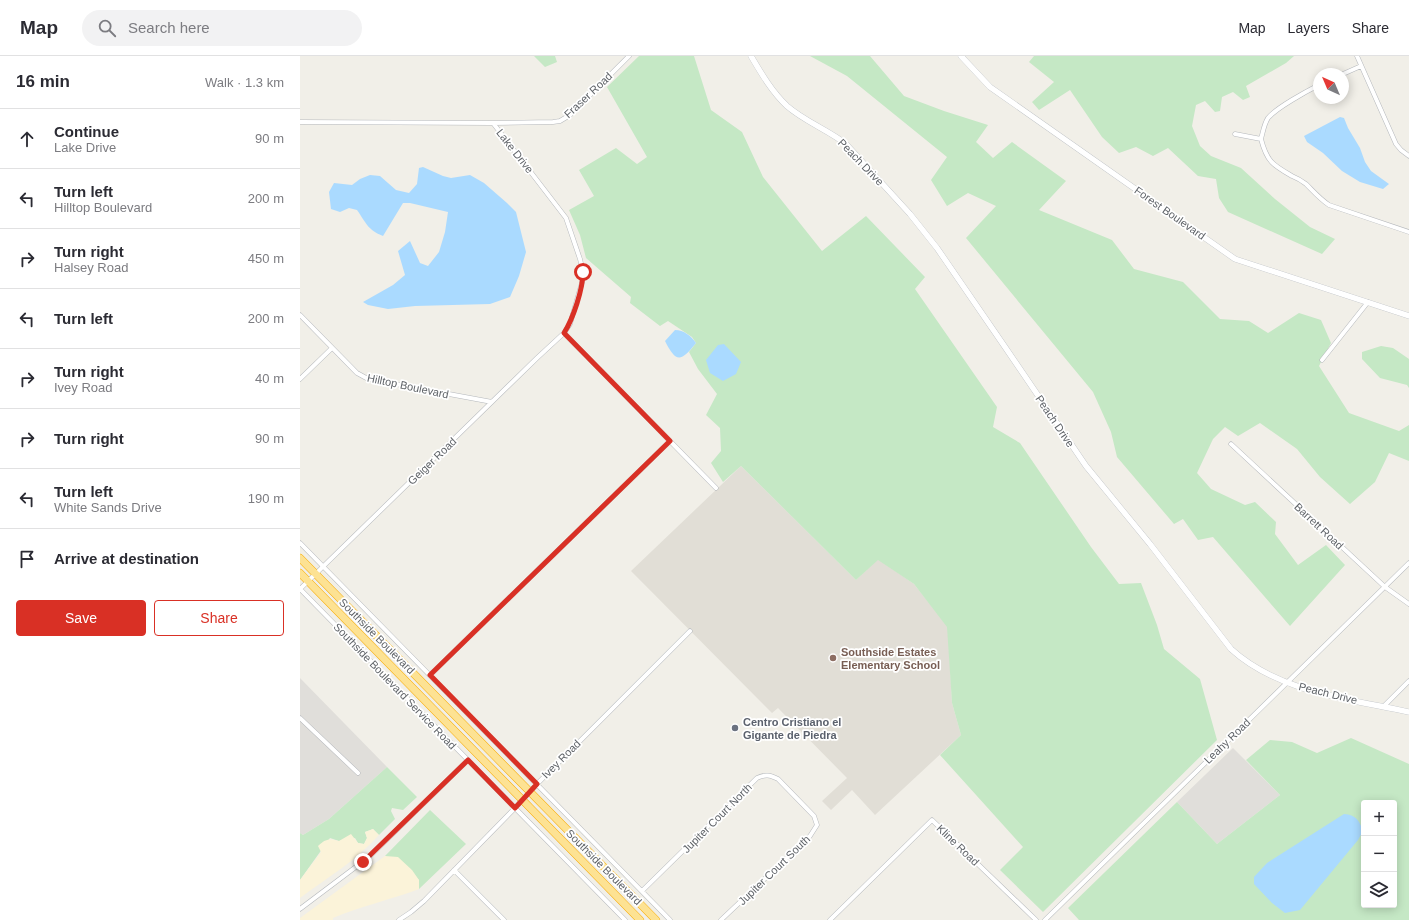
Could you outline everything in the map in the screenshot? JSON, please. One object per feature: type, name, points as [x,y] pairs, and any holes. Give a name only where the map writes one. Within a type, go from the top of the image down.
[{"type":"highway","name":"Southside Boulevard","points":[[300,558],[656,920]]},
{"type":"highway","name":"Southside Boulevard","points":[[300,574],[640,920]]},
{"type":"main road","name":"Peach Drive","points":[[751,56],[774,91],[787,106],[846,144],[937,248],[1086,466],[1150,544],[1231,649],[1243,659],[1261,670],[1287,683],[1302,688],[1409,712]]},
{"type":"main road","name":"Forest Boulevard","points":[[961,56],[990,87],[1235,259],[1409,316]]},
{"type":"street","name":"Fraser Road","points":[[493,123],[536,123],[560,121],[570,115],[629,56]]},
{"type":"street","points":[[1357,56],[1396,144],[1409,156]]},
{"type":"street","points":[[1349,71],[1361,66]]},
{"type":"street","points":[[1313,88],[1268,118],[1261,139],[1264,151],[1270,161],[1305,183],[1321,200],[1329,205],[1409,232]]},
{"type":"street","name":"Lake Drive","points":[[300,122],[493,123],[560,209],[570,228],[580,259],[583,279],[570,324],[564,333]]},
{"type":"street","points":[[1235,134],[1261,139]]},
{"type":"street","points":[[1322,360],[1368,302]]},
{"type":"street","name":"Hilltop Boulevard","points":[[300,315],[357,374],[368,379],[492,402]]},
{"type":"street","points":[[564,333],[716,488]]},
{"type":"street","name":"Geiger Road","points":[[300,589],[564,333]]},
{"type":"street","points":[[300,379],[332,348]]},
{"type":"street","points":[[430,675],[670,441]]},
{"type":"street","name":"Barrett Road","points":[[1231,444],[1385,587],[1409,604]]},
{"type":"street","points":[[300,543],[670,920]]},
{"type":"street","name":"Leahy Road","points":[[1045,920],[1409,563]]},
{"type":"street","name":"Southside Boulevard Service Road","points":[[300,589],[626,920]]},
{"type":"street","name":"Ivey Road","points":[[399,920],[418,907],[537,784],[690,631]]},
{"type":"street","points":[[1384,706],[1409,681]]},
{"type":"street","points":[[300,718],[358,773]]},
{"type":"street","points":[[300,909],[369,857],[468,760]]},
{"type":"street","name":"Jupiter Court North","points":[[642,891],[757,778],[764,775],[771,775],[778,779],[796,798]]},
{"type":"street","name":"Jupiter Court South","points":[[722,920],[805,842],[814,831],[817,825],[814,816],[796,798]]},
{"type":"street","name":"Kline Road","points":[[830,920],[932,820],[1036,920]]},
{"type":"street","points":[[454,870],[504,920]]},
{"type":"shaded area","name":"Southside Estates Elementary School","points":[[741,466],[856,580],[878,559],[914,584],[948,627],[952,703],[961,735],[875,815],[852,790],[831,810],[822,801],[847,778],[778,708],[772,713],[631,571]]},
{"type":"shaded area","points":[[300,678],[387,767],[329,819],[303,835],[300,833]]},
{"type":"shaded area","points":[[1233,748],[1280,795],[1217,844],[1177,802]]},
{"type":"green space","points":[[534,56],[555,56],[557,62],[545,67]]},
{"type":"green space","points":[[639,56],[694,56],[711,110],[742,132],[763,177],[822,251],[866,216],[925,277],[915,289],[997,407],[993,427],[1020,443],[1091,547],[1119,584],[1141,583],[1157,625],[1164,649],[1200,679],[1217,740],[1043,912],[1000,870],[1023,847],[940,755],[961,735],[952,703],[947,627],[914,584],[878,560],[856,580],[741,466],[723,482],[711,463],[721,451],[720,428],[706,415],[717,394],[698,369],[689,352],[696,343],[692,337],[668,321],[660,326],[630,303],[631,297],[586,258],[580,235],[569,210],[594,196],[579,170],[616,148],[637,164],[647,157],[607,87]]},
{"type":"green space","points":[[810,56],[870,56],[904,96],[988,125],[976,142],[993,158],[1012,142],[1066,181],[1039,210],[1112,240],[1134,269],[1183,282],[1220,319],[1249,321],[1268,333],[1299,313],[1321,320],[1331,343],[1319,366],[1349,413],[1399,431],[1409,425],[1409,461],[1389,453],[1375,482],[1350,504],[1320,477],[1297,449],[1260,423],[1238,436],[1225,427],[1213,439],[1197,473],[1211,489],[1245,505],[1255,502],[1276,522],[1275,534],[1298,565],[1326,545],[1345,565],[1290,626],[1213,537],[1198,540],[1183,519],[1174,524],[1117,457],[1111,432],[1093,392],[966,238],[996,206],[968,193],[947,206],[931,180],[947,157],[847,76]]},
{"type":"green space","points":[[1034,56],[1294,56],[1286,63],[1246,86],[1250,97],[1243,100],[1233,92],[1222,97],[1220,111],[1215,112],[1205,101],[1196,105],[1192,126],[1200,146],[1211,156],[1241,168],[1275,199],[1310,227],[1335,239],[1322,254],[1228,212],[1219,198],[1216,179],[1198,176],[1168,148],[1153,156],[1136,147],[1119,153],[1102,137],[1070,90],[1039,110],[1032,102],[1054,82],[1029,62]]},
{"type":"green space","points":[[1381,346],[1393,348],[1409,359],[1409,388],[1407,385],[1380,378],[1362,359],[1362,352]]},
{"type":"green space","points":[[1351,738],[1409,764],[1409,920],[1079,920],[1068,908],[1177,802],[1217,844],[1280,795],[1246,760],[1270,740],[1292,742],[1317,753]]},
{"type":"green space","points":[[387,767],[417,797],[403,810],[392,808],[391,811],[395,819],[379,835],[373,829],[365,832],[367,838],[364,844],[358,843],[355,838],[339,841],[330,838],[300,880],[300,833],[303,835],[329,819]]},
{"type":"green space","points":[[430,810],[466,844],[419,889],[419,880],[385,856]]},
{"type":"sand","points":[[373,829],[379,835],[361,853],[300,898],[300,880],[321,852],[318,846],[330,839],[339,841],[351,834],[358,843],[364,844],[367,838],[365,832]]},
{"type":"sand","points":[[385,856],[398,857],[412,870],[419,880],[419,889],[365,906],[333,918],[333,920],[300,920],[300,918]]},
{"type":"water","points":[[1340,117],[1344,118],[1360,148],[1365,162],[1371,171],[1389,184],[1383,189],[1360,182],[1342,171],[1323,153],[1307,142],[1304,136]]},
{"type":"water","points":[[423,167],[451,178],[470,175],[484,183],[516,212],[526,252],[519,276],[510,297],[490,304],[415,306],[388,309],[368,305],[363,302],[393,285],[405,275],[398,251],[410,241],[420,263],[428,266],[439,252],[445,232],[448,212],[410,203],[403,203],[383,236],[371,229],[357,210],[349,208],[340,212],[331,209],[329,192],[334,183],[352,185],[360,179],[370,175],[380,176],[396,190],[409,193],[417,184],[419,168]]},
{"type":"water","points":[[675,330],[687,334],[696,343],[682,357],[676,356],[672,353],[665,341]]},
{"type":"water","points":[[724,344],[741,362],[736,374],[723,381],[710,373],[706,360],[718,345]]},
{"type":"water","points":[[1344,814],[1354,817],[1361,826],[1361,835],[1358,840],[1300,910],[1285,913],[1272,903],[1254,884],[1254,877],[1267,863]]},
{"type":"place","name":"Southside Estates Elementary School","points":[[833,658]]},
{"type":"place","name":"Centro Cristiano el Gigante de Piedra","points":[[735,728]]},
{"type":"route","points":[[363,862],[468,760],[515,808],[537,784],[430,675],[670,441],[564,333],[570,324],[582,288],[583,272]]}]
